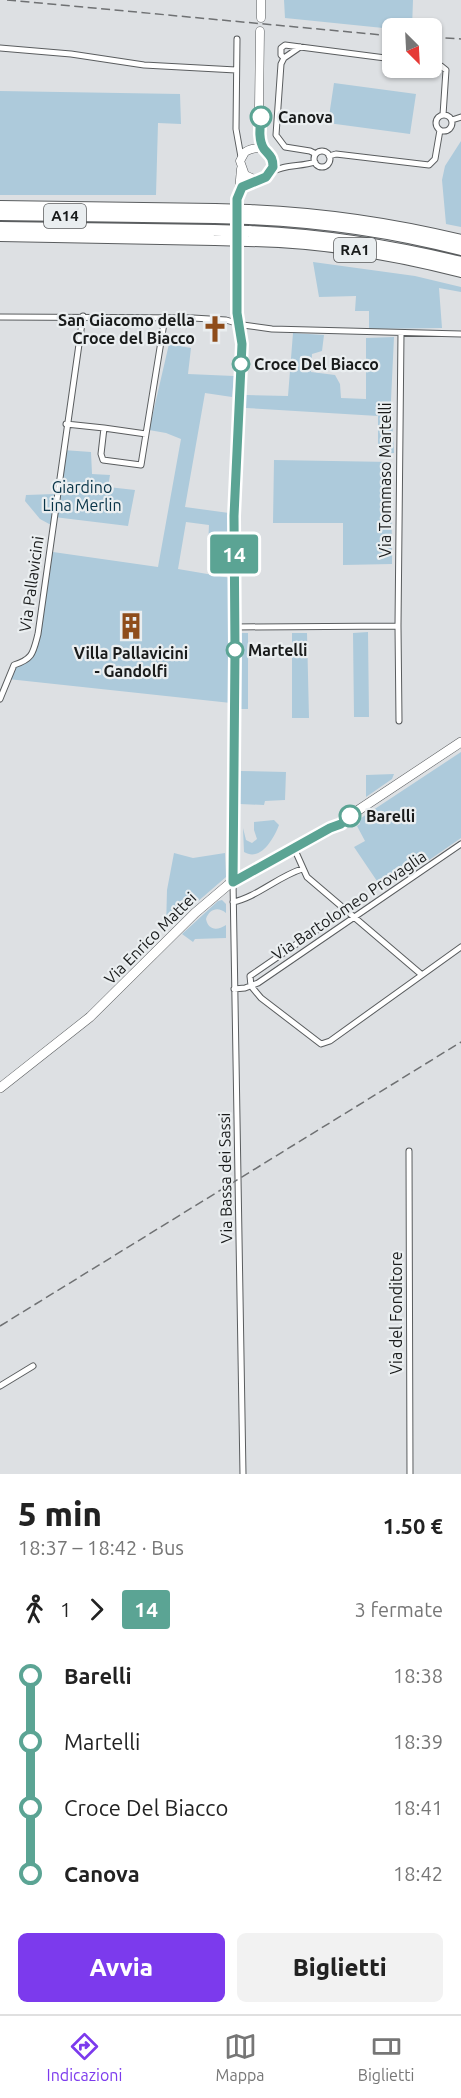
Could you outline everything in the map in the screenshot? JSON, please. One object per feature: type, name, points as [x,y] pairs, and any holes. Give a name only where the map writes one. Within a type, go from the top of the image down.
[{"type":"highway","points":[[0,206],[215,214]]},
{"type":"highway","name":"RA1","points":[[249,215],[291,212],[363,220],[461,240]]},
{"type":"highway","name":"A14","points":[[0,215],[249,215],[352,228],[461,250]]},
{"type":"highway","name":"A14","points":[[0,227],[215,235]]},
{"type":"highway","points":[[248,236],[310,235],[379,244],[461,262]]},
{"type":"highway","name":"RA1","points":[[0,236],[248,236],[346,248],[405,258],[461,272]]},
{"type":"main road","points":[[261,0],[261,18]]},
{"type":"main road","points":[[233,882],[234,516],[242,344],[238,324],[236,260],[238,192],[241,157],[249,149],[256,135],[259,107],[260,31]]},
{"type":"main road","points":[[238,192],[245,185],[266,177],[273,167],[272,158],[264,149],[261,137],[259,107]]},
{"type":"main road","points":[[249,149],[257,147],[264,149]]},
{"type":"main road","points":[[241,169],[247,177],[256,180]]},
{"type":"main road","name":"Via Enrico Mattei","points":[[0,1088],[90,1017],[195,913],[233,882],[341,824],[461,742]]},
{"type":"street","points":[[237,39],[236,136],[241,157]]},
{"type":"street","points":[[284,58],[281,52],[283,45],[382,58]]},
{"type":"street","points":[[300,47],[284,58],[280,68],[276,133],[285,147],[310,150],[316,154]]},
{"type":"street","points":[[0,48],[71,54],[144,64],[236,70]]},
{"type":"street","points":[[329,156],[336,154],[429,165],[435,159],[440,130],[436,121],[443,115],[446,70],[442,67]]},
{"type":"street","points":[[443,115],[452,120]]},
{"type":"street","points":[[452,120],[461,117]]},
{"type":"street","points":[[440,130],[450,129],[452,120]]},
{"type":"street","points":[[236,136],[240,144],[249,149]]},
{"type":"street","points":[[315,162],[318,166],[324,167],[330,161],[329,156],[323,151],[316,154]]},
{"type":"street","points":[[315,162],[316,154]]},
{"type":"street","points":[[272,158],[286,167]]},
{"type":"street","points":[[270,173],[278,168],[303,166],[315,162]]},
{"type":"street","name":"Via Pallavicini","points":[[0,699],[14,665],[27,661],[33,653],[38,634],[83,316]]},
{"type":"street","points":[[0,317],[165,317],[226,320],[238,324],[289,330],[461,334]]},
{"type":"street","points":[[104,428],[101,454],[103,460],[141,465],[165,317]]},
{"type":"street","name":"Via Tommaso Martelli","points":[[399,721],[401,333]]},
{"type":"street","points":[[66,424],[146,434]]},
{"type":"street","points":[[234,627],[398,626]]},
{"type":"street","name":"Via Bartolomeo Provaglia","points":[[234,989],[251,986],[461,844]]},
{"type":"street","points":[[294,848],[307,877],[422,975]]},
{"type":"street","points":[[233,902],[302,869]]},
{"type":"street","name":"Via Bassa dei Sassi","points":[[233,882],[243,1474]]},
{"type":"street","name":"Via Bartolomeo Provaglia","points":[[251,986],[250,976],[346,910]]},
{"type":"street","points":[[251,986],[272,1008],[321,1044],[330,1041],[461,947]]},
{"type":"street","name":"Via del Fonditore","points":[[409,1151],[410,1474]]},
{"type":"street","points":[[0,1386],[33,1366]]},
{"type":"green space","points":[[284,0],[413,0],[412,18],[382,18],[382,28],[285,18]]},
{"type":"green space","points":[[334,83],[416,94],[410,134],[328,123]]},
{"type":"green space","points":[[0,91],[180,94],[181,124],[158,123],[156,195],[0,195]]},
{"type":"green space","points":[[461,141],[461,227],[446,224],[442,180],[445,166]]},
{"type":"green space","points":[[313,262],[415,276],[461,287],[461,292],[439,288],[442,328],[369,329],[369,311],[355,311],[356,296],[319,297]]},
{"type":"green space","points":[[293,333],[324,335],[322,351],[312,354],[311,372],[335,375],[340,384],[341,398],[366,399],[366,338],[394,337],[391,400],[394,453],[381,453],[378,445],[378,416],[246,408],[246,395],[288,396]]},
{"type":"green space","points":[[169,344],[191,348],[188,374],[234,376],[232,397],[205,393],[185,507],[229,513],[228,547],[208,546],[209,525],[186,522],[178,569],[231,578],[235,588],[231,703],[8,679],[14,665],[33,653],[47,554],[53,552],[158,567],[181,439],[149,430]]},
{"type":"green space","name":"Giardino Lina Merlin","points":[[63,450],[91,452],[92,474],[110,475],[108,487],[135,490],[128,526],[54,517]]},
{"type":"green space","points":[[274,460],[391,462],[392,564],[343,565],[343,523],[273,523]]},
{"type":"green space","points":[[55,494],[51,525],[40,519],[25,501],[26,495]]},
{"type":"green space","points":[[368,632],[369,717],[354,717],[353,633]]},
{"type":"green space","points":[[241,633],[248,633],[248,709],[241,709]]},
{"type":"green space","points":[[292,633],[307,633],[309,718],[292,718]]},
{"type":"green space","points":[[461,752],[461,838],[406,876],[403,872],[381,887],[354,847],[365,841],[357,826],[360,824],[358,820]]},
{"type":"green space","points":[[240,771],[286,772],[285,800],[265,801],[264,805],[240,804]]},
{"type":"green space","points":[[394,774],[392,779],[366,797],[366,775]]},
{"type":"green space","points":[[274,820],[279,825],[266,847],[256,854],[244,852],[243,828],[246,840],[252,843],[257,839],[254,822]]},
{"type":"green space","points":[[174,853],[193,858],[225,853],[226,877],[166,929],[167,890]]},
{"type":"green space","points":[[222,900],[226,904],[226,913],[214,910],[206,919],[213,928],[226,925],[226,938],[195,939],[193,942],[182,934],[218,901]]},
{"type":"railway","points":[[7,0],[382,35]]},
{"type":"railway","points":[[442,38],[461,39]]},
{"type":"railway","points":[[0,1326],[461,1042]]},
{"type":"bus line","name":"14","points":[[261,117],[262,142],[264,149],[272,158],[273,167],[268,176],[242,187],[237,199],[237,318],[242,344],[234,516],[233,882],[337,826],[350,816]]},
{"type":"place","name":"Canova","points":[[261,117]]},
{"type":"place","name":"San Giacomo della Croce del Biacco","points":[[215,329]]},
{"type":"place","name":"Croce Del Biacco","points":[[241,364]]},
{"type":"place","name":"Villa Pallavicini - Gandolfi","points":[[131,626]]},
{"type":"place","name":"Martelli","points":[[235,650]]},
{"type":"place","name":"Barelli","points":[[350,816]]}]
